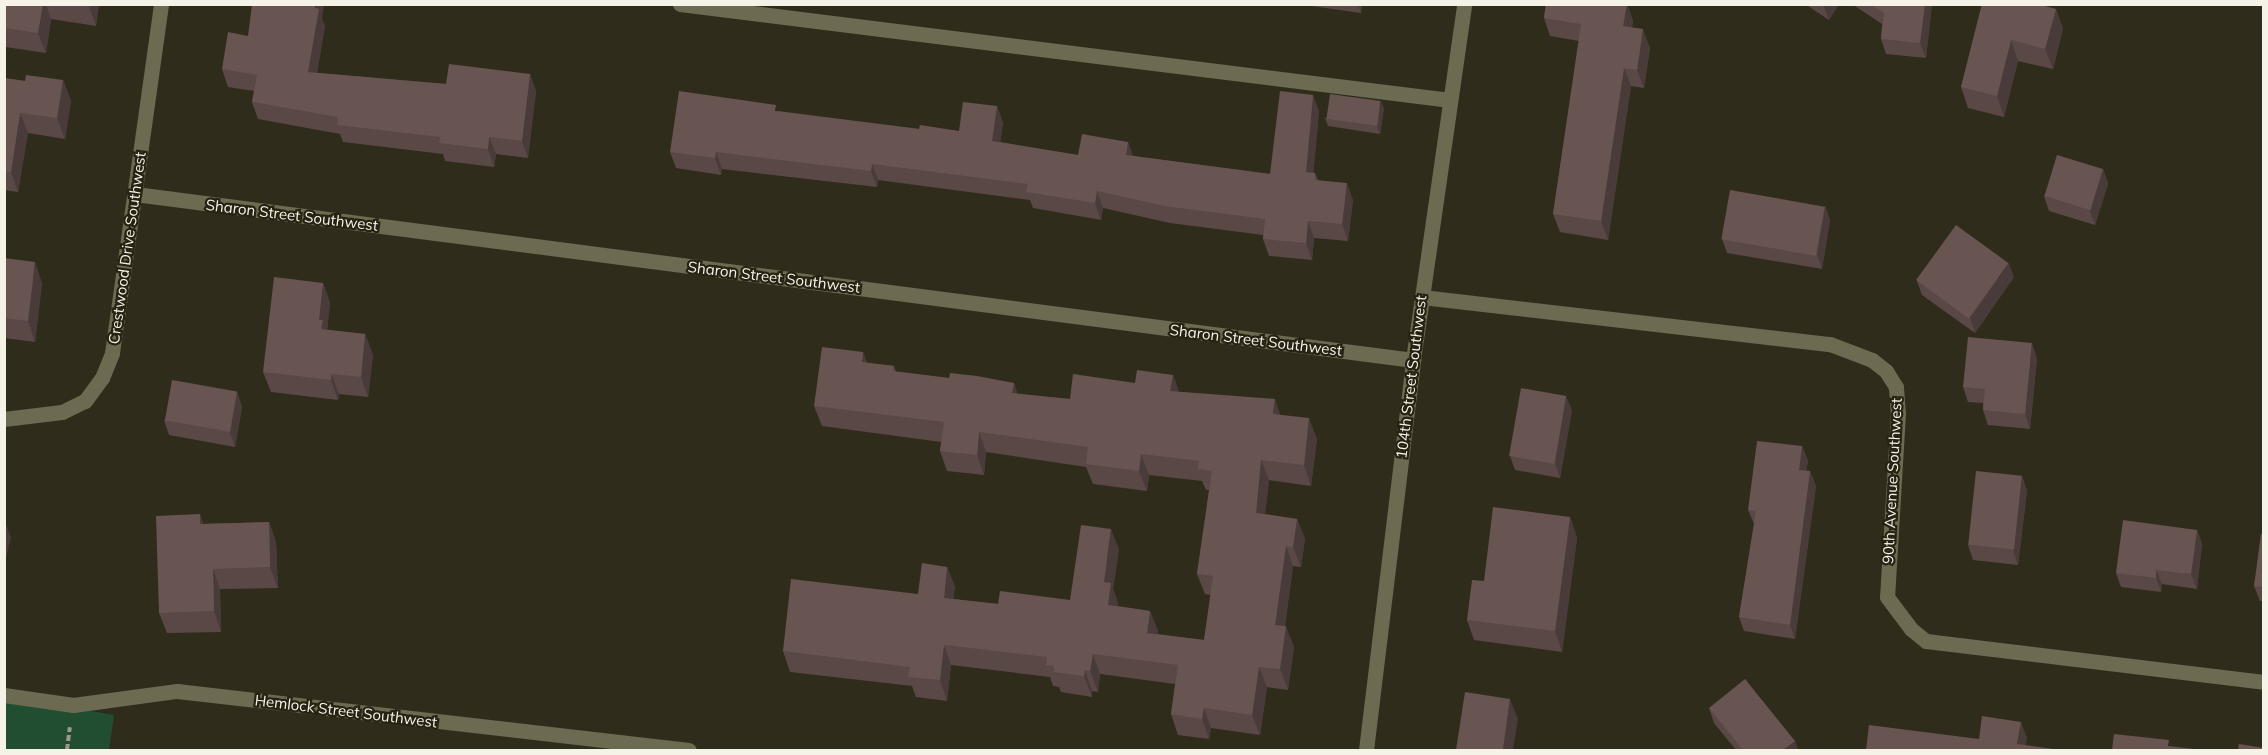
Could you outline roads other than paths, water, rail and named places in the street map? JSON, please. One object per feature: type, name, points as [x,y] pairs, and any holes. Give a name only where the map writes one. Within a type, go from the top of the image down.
[{"type":"street","name":"Crestwood Drive Southwest","points":[[4,419],[63,412],[85,401],[102,378],[112,353],[161,4]]},
{"type":"street","points":[[680,4],[1450,100]]},
{"type":"street","name":"104th Street Southwest","points":[[1365,750],[1413,360],[1464,4]]},
{"type":"street","name":"Sharon Street Southwest","points":[[135,194],[1413,360]]},
{"type":"street","name":"90th Avenue Southwest","points":[[1422,297],[1830,344],[1864,356],[1886,370],[1896,387],[1898,413],[1887,597],[1911,629],[1926,641],[2264,682]]},
{"type":"street","name":"Hemlock Street Southwest","points":[[4,695],[74,705],[177,691],[689,750]]}]
